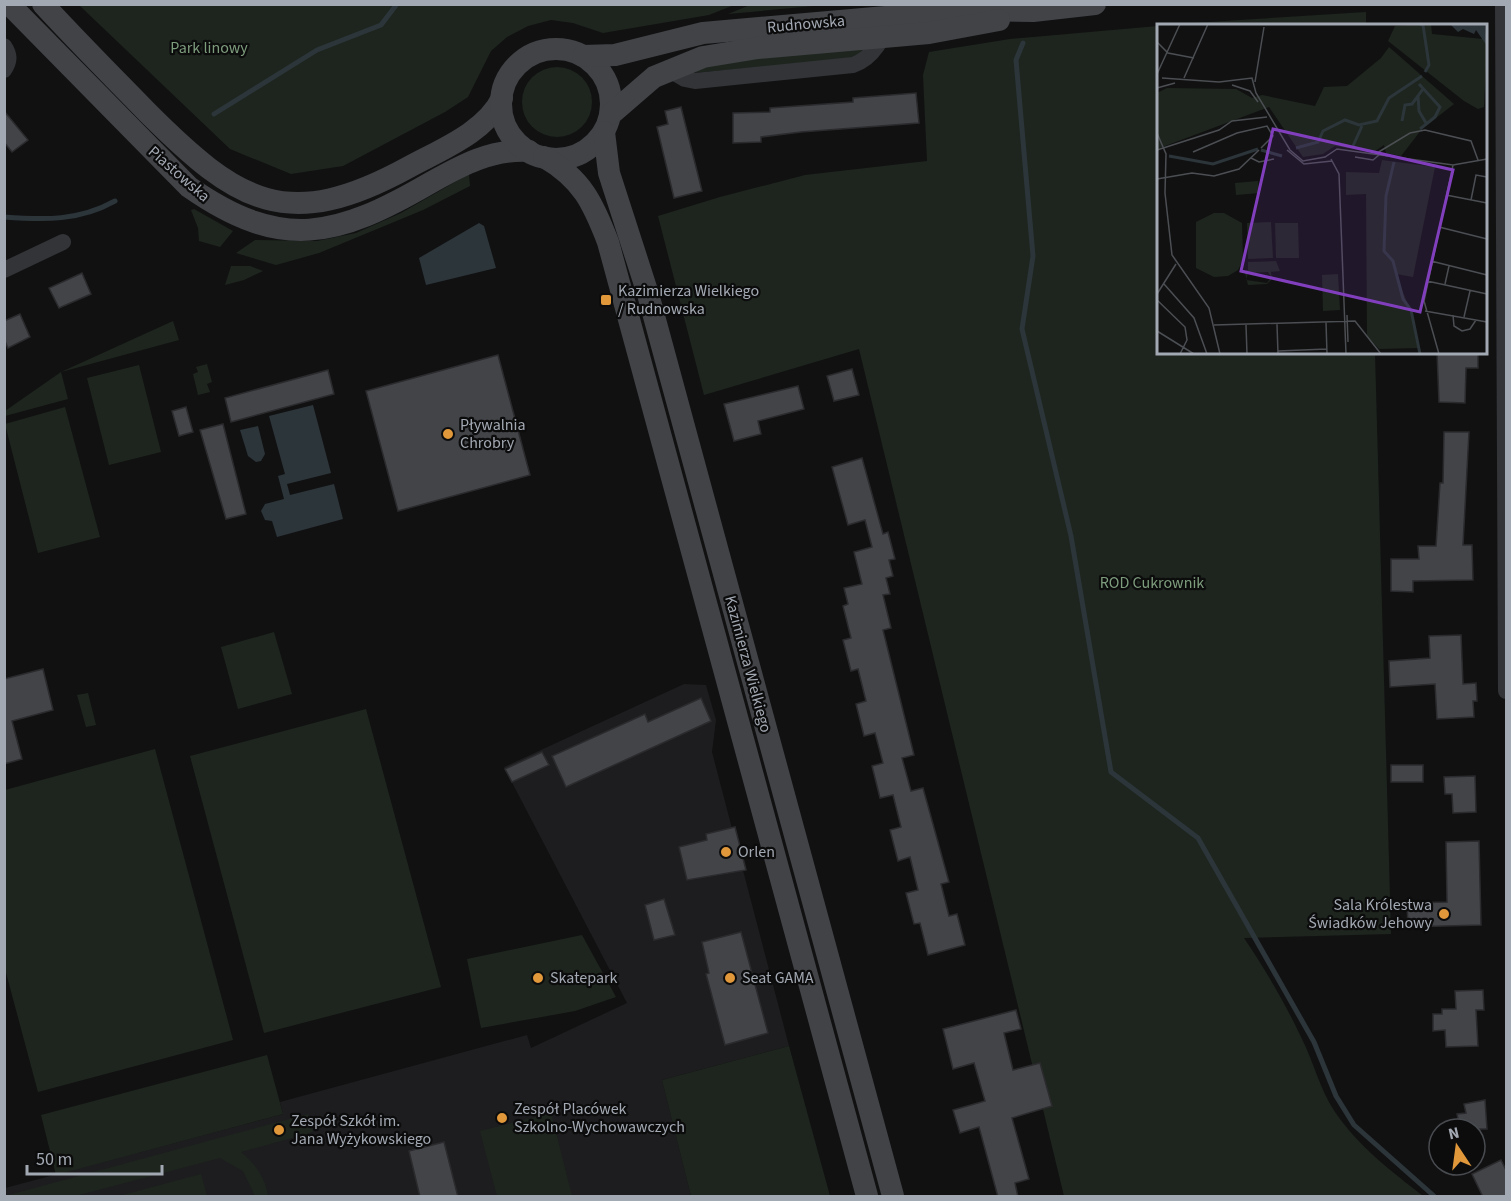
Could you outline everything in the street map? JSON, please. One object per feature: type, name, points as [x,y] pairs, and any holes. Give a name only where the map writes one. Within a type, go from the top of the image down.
[{"type":"main road","name":"Piastowska","points":[[9,4],[189,187],[219,208],[245,220],[276,229],[307,230],[350,223],[372,215],[479,158],[512,150],[536,154]]},
{"type":"main road","name":"Piastowska","points":[[43,4],[174,139],[212,172],[249,194],[271,200],[319,202],[362,191],[476,128],[494,112],[502,98]]},
{"type":"main road","name":"Rudnowska","points":[[583,56],[615,55],[703,33],[965,10],[1033,10],[1095,4]]},
{"type":"main road","name":"Rudnowska","points":[[607,123],[654,76],[702,57],[758,48],[886,16],[959,28],[1033,10]]},
{"type":"main road","points":[[555,49],[583,56],[598,68],[608,85],[607,123],[593,145],[578,154],[561,158],[536,154],[507,128],[502,98],[512,71],[536,53],[555,49]]},
{"type":"main road","name":"Kazimierza Wielkiego","points":[[607,123],[609,173],[648,294],[893,1197]]},
{"type":"main road","name":"Kazimierza Wielkiego","points":[[536,154],[571,175],[580,184],[608,242],[867,1197]]},
{"type":"street","points":[[942,4],[965,10]]},
{"type":"street","points":[[1503,4],[1506,691]]},
{"type":"street","points":[[4,46],[8,52],[7,66]]},
{"type":"street","points":[[4,270],[63,242]]},
{"type":"shaded area","points":[[479,223],[484,226],[496,268],[426,285],[419,258]]},
{"type":"shaded area","points":[[313,405],[331,473],[287,484],[290,495],[334,484],[343,519],[277,537],[272,521],[265,520],[261,511],[265,504],[284,499],[278,476],[285,474],[269,416]]},
{"type":"shaded area","points":[[258,426],[265,454],[261,461],[256,462],[248,456],[240,430]]},
{"type":"shaded area","points":[[684,684],[706,685],[716,720],[712,752],[789,1046],[662,1080],[691,1196],[5,1196],[5,1188],[283,1114],[280,1102],[527,1035],[531,1048],[627,1003],[504,767]]},
{"type":"green space","points":[[751,4],[824,5],[728,14]]},
{"type":"green space","name":"Park linowy","points":[[79,5],[734,5],[709,15],[603,33],[573,23],[551,20],[528,26],[507,37],[491,51],[468,97],[445,112],[343,166],[291,174],[230,149]]},
{"type":"green space","points":[[1366,12],[1366,24],[1177,24]]},
{"type":"green space","name":"ROD Cukrownik","points":[[1157,26],[1157,354],[1375,354],[1391,934],[1244,938],[1267,974],[1306,1046],[1325,1094],[1335,1112],[1365,1147],[1423,1196],[1064,1196],[859,349],[704,395],[658,216],[805,175],[927,161],[923,75],[929,52],[1010,39]]},
{"type":"green space","points":[[870,46],[854,59],[693,73],[691,70],[735,61]]},
{"type":"green space","points":[[557,67],[570,70],[582,77],[589,89],[592,102],[589,115],[582,127],[570,134],[557,137],[544,134],[532,127],[525,115],[522,102],[525,89],[532,77],[544,70]]},
{"type":"green space","points":[[469,174],[470,186],[423,210],[319,253],[276,265],[236,253],[255,240],[317,241],[356,233],[401,213]]},
{"type":"green space","points":[[194,209],[233,231],[220,247],[199,241],[198,228],[191,210]]},
{"type":"green space","points":[[231,266],[250,266],[263,271],[244,280],[225,285]]},
{"type":"green space","points":[[173,321],[179,340],[61,372]]},
{"type":"green space","points":[[207,364],[212,382],[207,384],[210,392],[198,395],[193,374],[198,372],[196,367]]},
{"type":"green space","points":[[139,365],[161,452],[109,465],[87,378]]},
{"type":"green space","points":[[61,372],[68,399],[5,416],[5,411]]},
{"type":"green space","points":[[65,407],[100,537],[38,553],[5,424]]},
{"type":"green space","points":[[274,632],[292,694],[238,709],[221,647]]},
{"type":"green space","points":[[88,693],[96,725],[86,727],[77,695]]},
{"type":"green space","points":[[366,709],[441,987],[264,1033],[190,756]]},
{"type":"green space","points":[[155,749],[233,1040],[38,1092],[5,969],[5,790]]},
{"type":"green space","name":"Skatepark","points":[[582,935],[616,997],[575,1011],[481,1028],[467,959]]},
{"type":"green space","points":[[789,1046],[830,1196],[691,1196],[662,1080]]},
{"type":"green space","points":[[267,1055],[283,1114],[56,1175],[41,1115]]},
{"type":"green space","points":[[551,1113],[572,1196],[497,1196],[480,1131]]},
{"type":"green space","points":[[308,1114],[313,1132],[241,1152],[259,1171],[268,1196],[255,1196],[243,1171],[220,1158],[75,1196],[5,1196]]},
{"type":"green space","points":[[201,1174],[207,1196],[119,1196]]},
{"type":"building","points":[[916,93],[919,123],[801,132],[761,137],[761,142],[733,143],[733,113],[770,112],[770,108],[853,102],[853,98]]},
{"type":"building","points":[[681,107],[702,191],[674,198],[657,127],[668,124],[665,111]]},
{"type":"building","points":[[4,111],[28,140],[12,152],[4,142]]},
{"type":"building","points":[[82,273],[91,294],[59,308],[49,288]]},
{"type":"building","points":[[20,314],[30,337],[8,348],[4,339],[4,321]]},
{"type":"building","points":[[1437,354],[1478,354],[1478,368],[1466,368],[1465,403],[1439,402]]},
{"type":"building","name":"Pływalnia Chrobry","points":[[498,355],[530,475],[398,511],[366,391]]},
{"type":"building","points":[[852,369],[859,395],[834,401],[827,376]]},
{"type":"building","points":[[328,370],[334,394],[231,422],[225,398]]},
{"type":"building","points":[[798,386],[804,409],[758,421],[761,434],[734,441],[724,404]]},
{"type":"building","points":[[186,407],[193,432],[179,436],[172,411]]},
{"type":"building","points":[[223,424],[246,514],[226,519],[200,430]]},
{"type":"building","points":[[1444,432],[1469,432],[1463,545],[1472,545],[1473,580],[1413,581],[1413,592],[1391,591],[1391,559],[1419,559],[1418,546],[1436,546],[1440,483],[1443,483]]},
{"type":"building","points":[[862,458],[883,534],[888,532],[895,559],[889,560],[893,576],[886,578],[890,594],[883,595],[891,628],[883,630],[914,755],[902,758],[911,791],[923,788],[949,882],[941,884],[949,916],[957,914],[965,945],[928,955],[920,923],[914,924],[906,893],[918,890],[910,857],[898,861],[890,830],[901,827],[893,795],[880,798],[872,766],[883,763],[875,733],[864,736],[856,704],[866,701],[858,669],[851,671],[843,640],[851,638],[843,606],[848,604],[844,588],[862,584],[854,552],[872,547],[865,520],[848,525],[832,467]]},
{"type":"building","points":[[1461,635],[1463,684],[1476,683],[1477,701],[1473,701],[1474,717],[1437,719],[1435,684],[1390,687],[1389,661],[1430,658],[1429,636]]},
{"type":"building","points":[[43,669],[53,710],[12,721],[22,759],[4,764],[4,679]]},
{"type":"building","points":[[701,698],[711,721],[566,787],[552,756],[645,714],[648,722]]},
{"type":"building","points":[[542,752],[549,765],[512,782],[505,769]]},
{"type":"building","points":[[1391,765],[1423,765],[1423,782],[1391,782]]},
{"type":"building","points":[[1475,776],[1476,812],[1453,813],[1452,794],[1445,794],[1444,777]]},
{"type":"building","points":[[735,827],[746,870],[687,880],[679,847],[707,840],[706,834]]},
{"type":"building","points":[[1479,841],[1481,925],[1408,927],[1407,903],[1447,902],[1446,842]]},
{"type":"building","points":[[664,899],[675,935],[654,940],[645,905]]},
{"type":"building","name":"Seat GAMA","points":[[741,932],[768,1033],[725,1045],[706,974],[709,973],[702,942]]},
{"type":"building","points":[[1483,990],[1484,1010],[1476,1010],[1478,1046],[1446,1047],[1445,1030],[1433,1031],[1433,1014],[1442,1014],[1442,1009],[1456,1009],[1455,991]]},
{"type":"building","points":[[1016,1010],[1021,1029],[1004,1033],[1013,1070],[1040,1063],[1052,1106],[1012,1118],[1029,1179],[1015,1183],[1018,1197],[998,1197],[979,1127],[960,1133],[953,1110],[985,1101],[974,1063],[953,1069],[943,1029]]},
{"type":"building","points":[[1485,1100],[1486,1117],[1458,1117],[1457,1114],[1466,1113],[1464,1104]]},
{"type":"building","points":[[444,1142],[458,1197],[420,1197],[409,1151]]},
{"type":"building","points":[[1501,1160],[1506,1170],[1506,1197],[1483,1197],[1473,1177],[1487,1177],[1487,1167]]},
{"type":"waterway","points":[[214,114],[317,50],[381,25],[397,4]]},
{"type":"waterway","points":[[1023,43],[1016,60],[1033,256],[1022,329],[1071,536],[1111,772],[1198,838],[1314,1042],[1336,1096],[1354,1125],[1434,1196]]},
{"type":"waterway","points":[[4,217],[34,219],[75,216],[102,208],[115,201]]},
{"type":"place","name":"Kazimierza Wielkiego / Rudnowska","points":[[606,300]]},
{"type":"place","name":"Pływalnia Chrobry","points":[[448,434]]},
{"type":"place","name":"Orlen","points":[[726,852]]},
{"type":"place","name":"Sala Królestwa Świadków Jehowy","points":[[1444,914]]},
{"type":"place","name":"Skatepark","points":[[538,978]]},
{"type":"place","name":"Seat GAMA","points":[[730,978]]},
{"type":"place","name":"Zespół Placówek Szkolno-Wychowawczych","points":[[502,1118]]},
{"type":"place","name":"Zespół Szkół im. Jana Wyżykowskiego","points":[[279,1130]]}]
